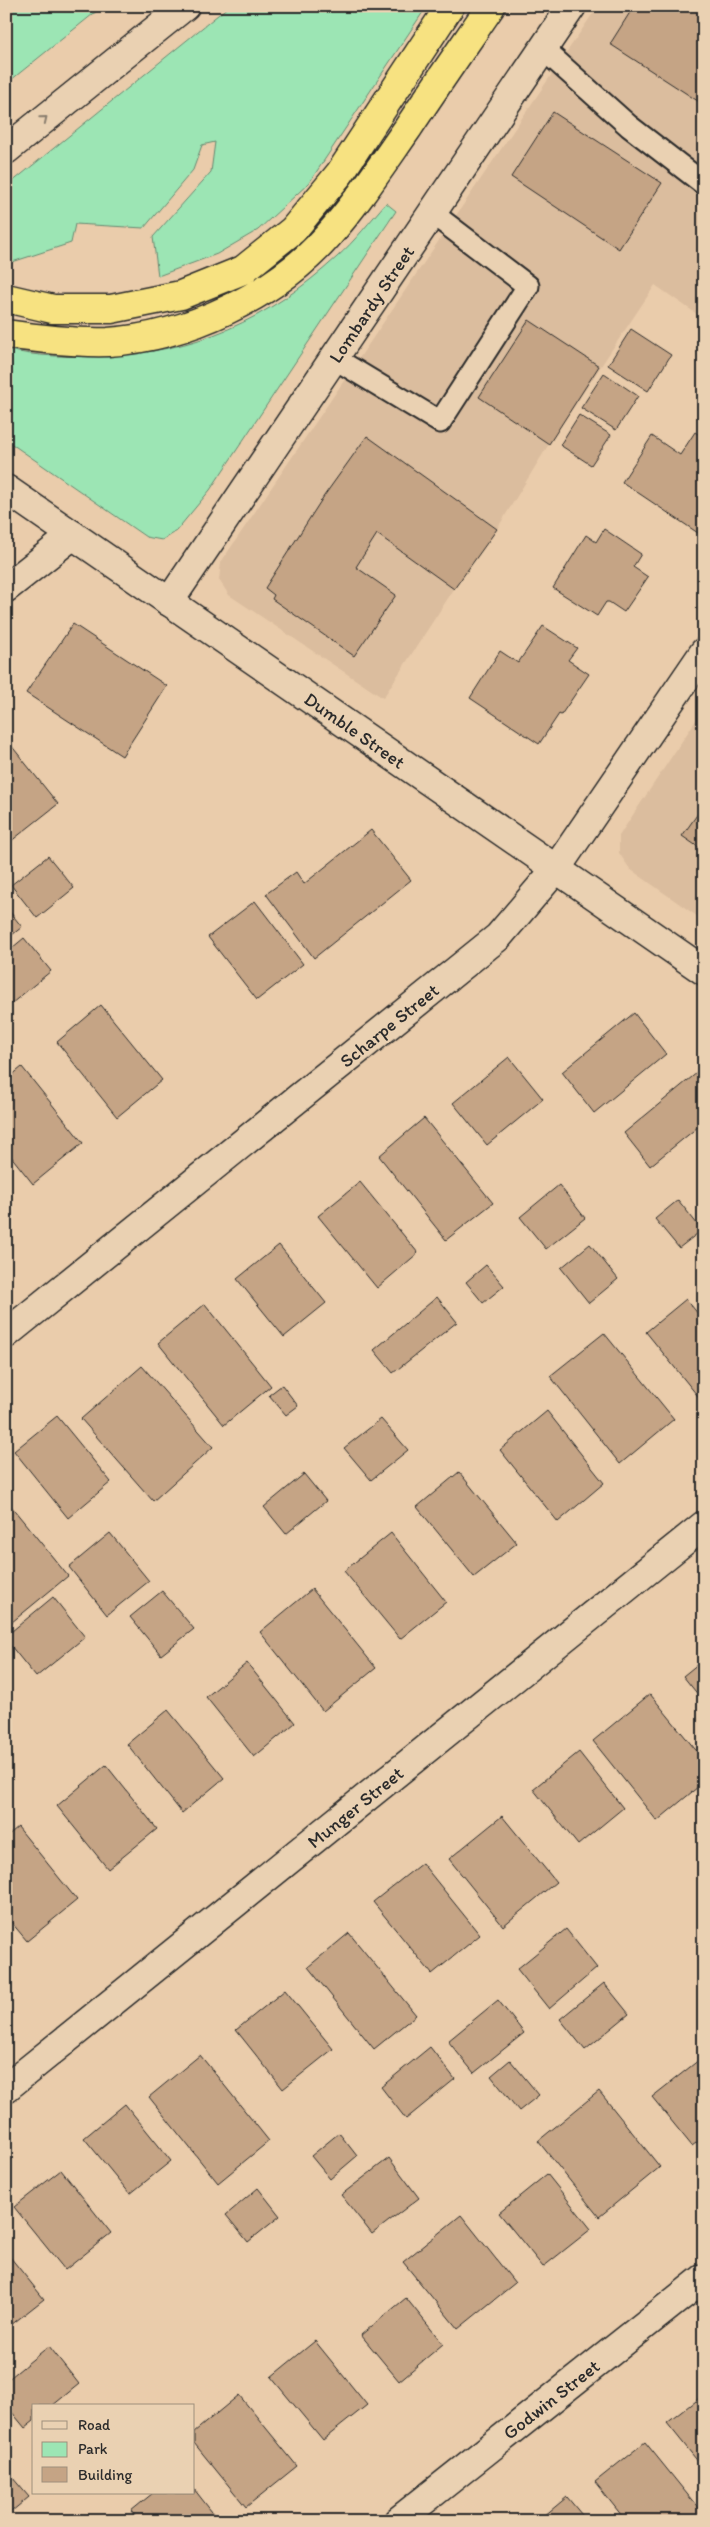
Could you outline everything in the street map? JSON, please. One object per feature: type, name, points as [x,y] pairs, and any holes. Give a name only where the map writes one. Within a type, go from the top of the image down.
[{"type":"highway","points":[[6,298],[53,309],[111,309],[181,295],[243,270],[293,230],[340,173],[450,6]]},
{"type":"highway","points":[[6,334],[51,340],[108,342],[172,331],[222,314],[279,280],[326,239],[364,192],[491,6]]},
{"type":"street","points":[[6,150],[184,6]]},
{"type":"street","name":"Lombardy Street","points":[[170,602],[572,6]]},
{"type":"street","name":"Dumble Street","points":[[6,490],[704,971]]},
{"type":"street","points":[[6,588],[73,535]]},
{"type":"street","name":"Scharpe Street","points":[[6,1334],[498,937],[556,869],[704,652]]},
{"type":"street","name":"Munger Street","points":[[6,2088],[704,1525]]},
{"type":"street","name":"Godwin Street","points":[[398,2521],[704,2278]]},
{"type":"lane","points":[[543,49],[629,126],[704,184]]},
{"type":"lane","points":[[334,358],[440,422],[528,286],[432,212]]},
{"type":"shaded area","points":[[598,6],[704,6],[704,319],[655,285],[549,444],[497,529],[454,589],[383,698],[229,595],[219,580],[221,562]]},
{"type":"shaded area","points":[[704,708],[704,921],[630,869],[619,853],[619,836]]},
{"type":"green space","points":[[15,6],[103,6],[6,84],[6,14]]},
{"type":"green space","points":[[229,6],[427,6],[309,183],[258,230],[217,254],[158,276],[153,237],[211,172],[215,142],[202,145],[193,170],[144,228],[75,224],[71,243],[6,264],[6,187]]},
{"type":"green space","points":[[386,203],[396,211],[210,490],[176,531],[162,540],[146,537],[6,440],[6,349],[28,354],[66,356],[101,356],[135,353],[168,348],[199,340],[228,329],[284,299],[311,279],[344,251]]},
{"type":"building","points":[[634,6],[704,6],[704,105],[610,44]]},
{"type":"building","points":[[553,112],[662,183],[619,249],[511,177]]},
{"type":"building","points":[[529,320],[599,366],[549,444],[479,397]]},
{"type":"building","points":[[631,329],[671,355],[648,391],[608,365]]},
{"type":"building","points":[[604,373],[638,396],[616,430],[581,408]]},
{"type":"building","points":[[579,415],[611,435],[591,465],[560,445]]},
{"type":"building","points":[[695,432],[704,438],[704,531],[701,535],[622,482],[652,436],[680,455]]},
{"type":"building","points":[[367,436],[497,529],[454,589],[377,534],[356,567],[396,595],[354,656],[272,599],[274,595],[265,588],[324,496]]},
{"type":"building","points":[[604,529],[641,554],[633,567],[648,577],[624,612],[606,602],[597,616],[553,588],[586,535],[596,542]]},
{"type":"building","points":[[73,624],[167,686],[122,756],[26,693]]},
{"type":"building","points":[[543,626],[577,648],[568,660],[589,674],[539,744],[470,698],[500,651],[518,663]]},
{"type":"building","points":[[6,739],[58,804],[10,842],[6,837]]},
{"type":"building","points":[[704,805],[704,851],[682,836]]},
{"type":"building","points":[[371,830],[411,880],[314,958],[266,894],[296,872],[304,884]]},
{"type":"building","points":[[48,856],[74,888],[37,918],[11,885]]},
{"type":"building","points":[[255,901],[303,964],[257,1000],[208,937]]},
{"type":"building","points":[[6,907],[22,927],[7,939],[6,937]]},
{"type":"building","points":[[24,938],[51,971],[6,1008],[6,953]]},
{"type":"building","points":[[101,1005],[162,1080],[117,1117],[57,1042]]},
{"type":"building","points":[[634,1013],[666,1054],[594,1113],[562,1072]]},
{"type":"building","points":[[509,1057],[543,1099],[487,1145],[453,1103]]},
{"type":"building","points":[[22,1067],[83,1143],[33,1184],[6,1150],[6,1080]]},
{"type":"building","points":[[698,1072],[704,1079],[704,1122],[650,1166],[624,1133]]},
{"type":"building","points":[[424,1118],[493,1203],[446,1240],[379,1156]]},
{"type":"building","points":[[360,1182],[418,1253],[377,1288],[318,1216]]},
{"type":"building","points":[[559,1185],[585,1218],[546,1249],[520,1217]]},
{"type":"building","points":[[678,1200],[702,1230],[679,1248],[655,1219]]},
{"type":"building","points":[[590,1244],[618,1279],[589,1303],[561,1268]]},
{"type":"building","points":[[279,1245],[326,1303],[284,1337],[237,1279]]},
{"type":"building","points":[[486,1265],[504,1286],[483,1303],[466,1282]]},
{"type":"building","points":[[437,1297],[457,1322],[393,1373],[374,1350]]},
{"type":"building","points":[[686,1299],[704,1321],[704,1397],[701,1400],[646,1332]]},
{"type":"building","points":[[205,1304],[271,1386],[224,1425],[158,1343]]},
{"type":"building","points":[[604,1333],[674,1419],[620,1464],[550,1376]]},
{"type":"building","points":[[142,1366],[213,1447],[153,1501],[81,1419]]},
{"type":"building","points":[[282,1385],[298,1406],[286,1415],[269,1395]]},
{"type":"building","points":[[547,1411],[604,1483],[558,1522],[500,1450]]},
{"type":"building","points":[[57,1416],[111,1482],[68,1518],[14,1451]]},
{"type":"building","points":[[381,1419],[408,1450],[371,1480],[344,1448]]},
{"type":"building","points":[[459,1472],[517,1543],[474,1577],[417,1507]]},
{"type":"building","points":[[304,1474],[326,1501],[286,1534],[264,1507]]},
{"type":"building","points":[[6,1500],[68,1576],[6,1627]]},
{"type":"building","points":[[110,1533],[149,1581],[107,1615],[69,1567]]},
{"type":"building","points":[[391,1533],[446,1602],[400,1639],[344,1571]]},
{"type":"building","points":[[312,1589],[376,1668],[323,1711],[260,1632]]},
{"type":"building","points":[[162,1591],[194,1629],[161,1655],[130,1617]]},
{"type":"building","points":[[53,1597],[85,1637],[36,1677],[6,1640],[6,1636]]},
{"type":"building","points":[[704,1659],[704,1702],[683,1676]]},
{"type":"building","points":[[247,1663],[295,1723],[254,1757],[206,1697]]},
{"type":"building","points":[[650,1694],[704,1760],[704,1782],[657,1821],[593,1741]]},
{"type":"building","points":[[168,1710],[224,1778],[182,1813],[127,1744]]},
{"type":"building","points":[[579,1752],[623,1808],[578,1845],[533,1789]]},
{"type":"building","points":[[106,1765],[157,1829],[108,1869],[57,1806]]},
{"type":"building","points":[[502,1816],[556,1882],[503,1926],[449,1859]]},
{"type":"building","points":[[18,1827],[77,1900],[27,1941],[6,1916],[6,1837]]},
{"type":"building","points":[[422,1863],[480,1935],[432,1974],[373,1902]]},
{"type":"building","points":[[566,1929],[597,1968],[549,2009],[517,1969]]},
{"type":"building","points":[[349,1933],[416,2015],[374,2049],[308,1967]]},
{"type":"building","points":[[604,1983],[629,2014],[585,2050],[560,2019]]},
{"type":"building","points":[[285,1990],[333,2049],[283,2089],[236,2030]]},
{"type":"building","points":[[498,2000],[524,2033],[474,2073],[448,2041]]},
{"type":"building","points":[[430,2047],[455,2079],[406,2119],[381,2087]]},
{"type":"building","points":[[200,2055],[269,2141],[218,2183],[149,2097]]},
{"type":"building","points":[[704,2056],[704,2137],[692,2146],[652,2097]]},
{"type":"building","points":[[510,2060],[539,2095],[519,2111],[491,2076]]},
{"type":"building","points":[[599,2091],[660,2167],[599,2217],[538,2141]]},
{"type":"building","points":[[125,2104],[171,2161],[130,2194],[84,2138]]},
{"type":"building","points":[[339,2133],[357,2156],[330,2179],[311,2156]]},
{"type":"building","points":[[389,2158],[419,2198],[372,2234],[341,2195]]},
{"type":"building","points":[[61,2170],[111,2233],[65,2270],[14,2207]]},
{"type":"building","points":[[547,2174],[591,2229],[543,2267],[499,2213]]},
{"type":"building","points":[[258,2188],[280,2216],[248,2242],[226,2215]]},
{"type":"building","points":[[461,2215],[515,2283],[458,2329],[403,2262]]},
{"type":"building","points":[[6,2252],[44,2299],[6,2329]]},
{"type":"building","points":[[406,2298],[443,2344],[399,2381],[361,2335]]},
{"type":"building","points":[[315,2341],[367,2405],[323,2440],[271,2377]]},
{"type":"building","points":[[49,2346],[79,2384],[54,2404],[32,2404],[32,2423],[25,2428],[6,2405],[6,2381]]},
{"type":"building","points":[[704,2394],[704,2469],[667,2423]]},
{"type":"building","points":[[239,2395],[297,2466],[246,2507],[195,2444],[195,2431]]},
{"type":"building","points":[[645,2442],[704,2515],[704,2521],[626,2521],[595,2482]]},
{"type":"building","points":[[6,2470],[29,2497],[6,2516]]},
{"type":"building","points":[[195,2490],[219,2521],[139,2521],[131,2511],[152,2494],[195,2494]]},
{"type":"building","points":[[567,2497],[587,2521],[538,2521]]}]
